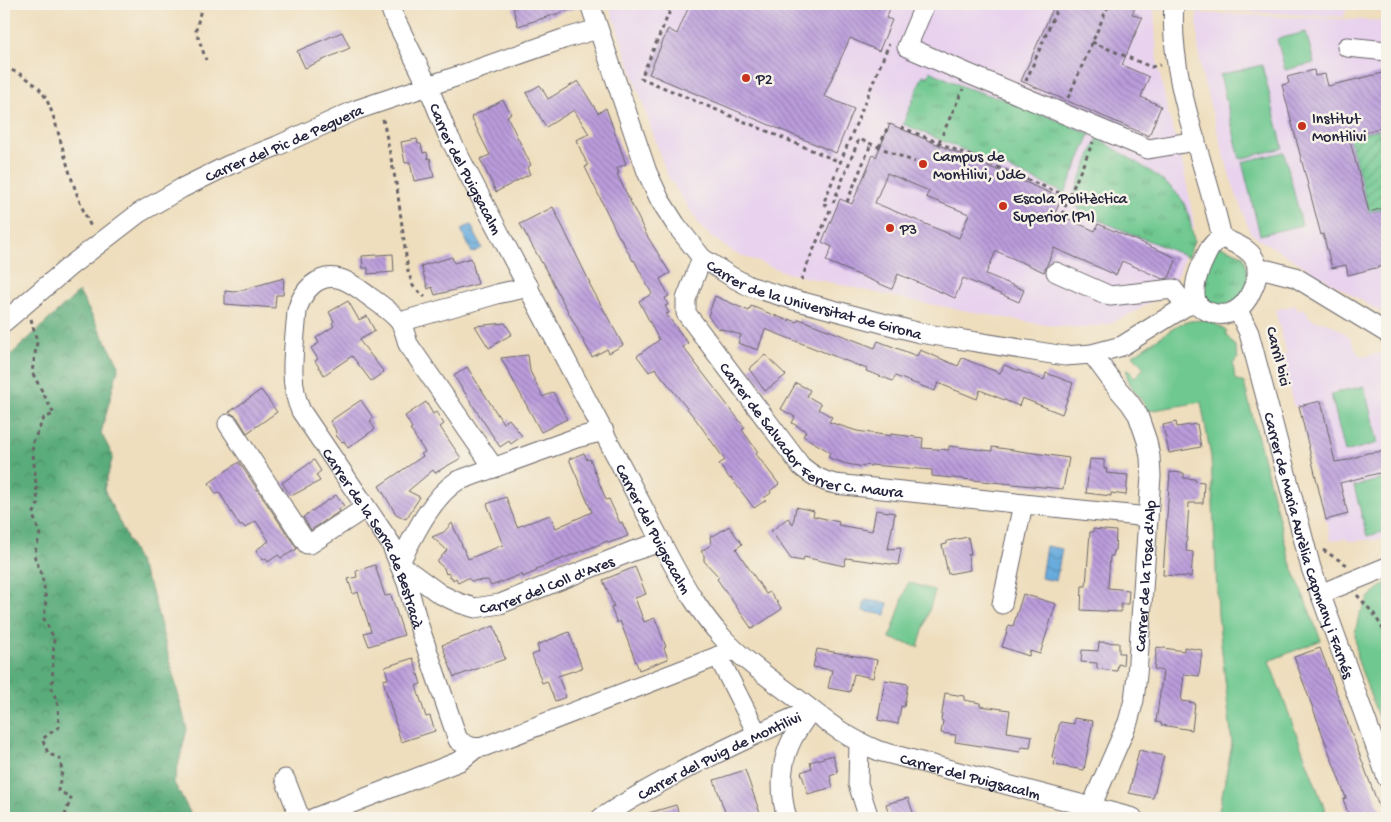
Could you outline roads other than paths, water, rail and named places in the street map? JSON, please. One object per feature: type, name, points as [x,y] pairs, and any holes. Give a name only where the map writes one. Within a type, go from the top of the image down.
[{"type":"street","name":"Carrer del Puigsacalm","points":[[389,4],[428,86],[447,133],[661,542],[691,597],[726,653],[811,710],[833,728],[859,743],[879,751],[1133,818]]},
{"type":"street","name":"Carrer de la Universitat de Girona","points":[[590,4],[647,172],[660,200],[676,225],[702,258],[749,286],[910,331],[1065,356],[1092,354],[1122,346],[1192,304]]},
{"type":"street","points":[[925,4],[908,47],[922,61],[969,74],[1148,149],[1196,142]]},
{"type":"street","points":[[1174,4],[1174,46],[1184,96],[1216,208],[1222,238]]},
{"type":"street","name":"Carrer del Pic de Peguera","points":[[4,322],[26,302],[139,213],[182,188],[229,165],[278,146],[356,110],[563,39],[598,29]]},
{"type":"street","points":[[1347,47],[1387,51]]},
{"type":"street","points":[[1056,272],[1110,296],[1173,290],[1201,309],[1222,316],[1238,310],[1250,295],[1258,270],[1255,259],[1248,251],[1222,238]]},
{"type":"street","points":[[1192,304],[1201,267],[1212,244],[1222,238]]},
{"type":"street","name":"Carrer de Salvador Ferrer C. Maura","points":[[702,258],[686,298],[686,313],[801,466],[812,475],[823,481],[836,484],[1148,517]]},
{"type":"street","points":[[1258,270],[1268,270],[1295,278],[1387,333]]},
{"type":"street","name":"Carrer de la Serra de Bestracà","points":[[400,322],[379,304],[341,279],[330,278],[313,283],[306,290],[296,311],[294,390],[296,401],[301,411],[391,544],[406,583],[453,729],[458,740],[467,746],[476,748]]},
{"type":"street","points":[[494,468],[408,344],[400,322],[529,287]]},
{"type":"street","name":"Carrer de Maria Aurèlia Capmany i Farnés","points":[[1238,310],[1249,333],[1299,524],[1320,594],[1387,778]]},
{"type":"street","name":"Carrer de la Tosa d'Alp","points":[[1091,807],[1128,722],[1134,700],[1151,476],[1143,428],[1130,403],[1092,354]]},
{"type":"street","points":[[228,424],[307,544],[310,544],[365,508]]},
{"type":"street","points":[[399,564],[414,535],[446,489],[457,481],[576,438],[604,431]]},
{"type":"street","points":[[1002,604],[1023,504]]},
{"type":"street","name":"Carrer del Coll d'Ares","points":[[399,564],[440,594],[458,604],[476,608],[500,604],[661,542]]},
{"type":"street","points":[[1320,594],[1351,574],[1387,567]]},
{"type":"street","points":[[314,818],[460,761],[476,748],[483,747],[726,653],[757,733]]},
{"type":"street","points":[[787,818],[783,796],[784,758],[791,742],[811,710]]},
{"type":"street","name":"Carrer del Puig de Montilivi","points":[[601,818],[622,812],[638,794],[757,733],[811,710]]},
{"type":"street","points":[[859,743],[858,784],[869,818]]},
{"type":"street","points":[[285,779],[300,818]]},
{"type":"water","points":[[471,225],[482,248],[472,253],[461,229]]},
{"type":"water","points":[[1046,546],[1062,549],[1056,581],[1041,578]]},
{"type":"water","points":[[865,600],[888,603],[886,615],[863,611]]},
{"type":"place","name":"P2","points":[[746,78]]},
{"type":"place","name":"Institut Montilivi","points":[[1302,126]]},
{"type":"place","name":"Campus de Montilivi, UdG","points":[[923,164]]},
{"type":"place","name":"Escola Politèctica Superior (P1)","points":[[1003,206]]},
{"type":"place","name":"P3","points":[[890,228]]}]
